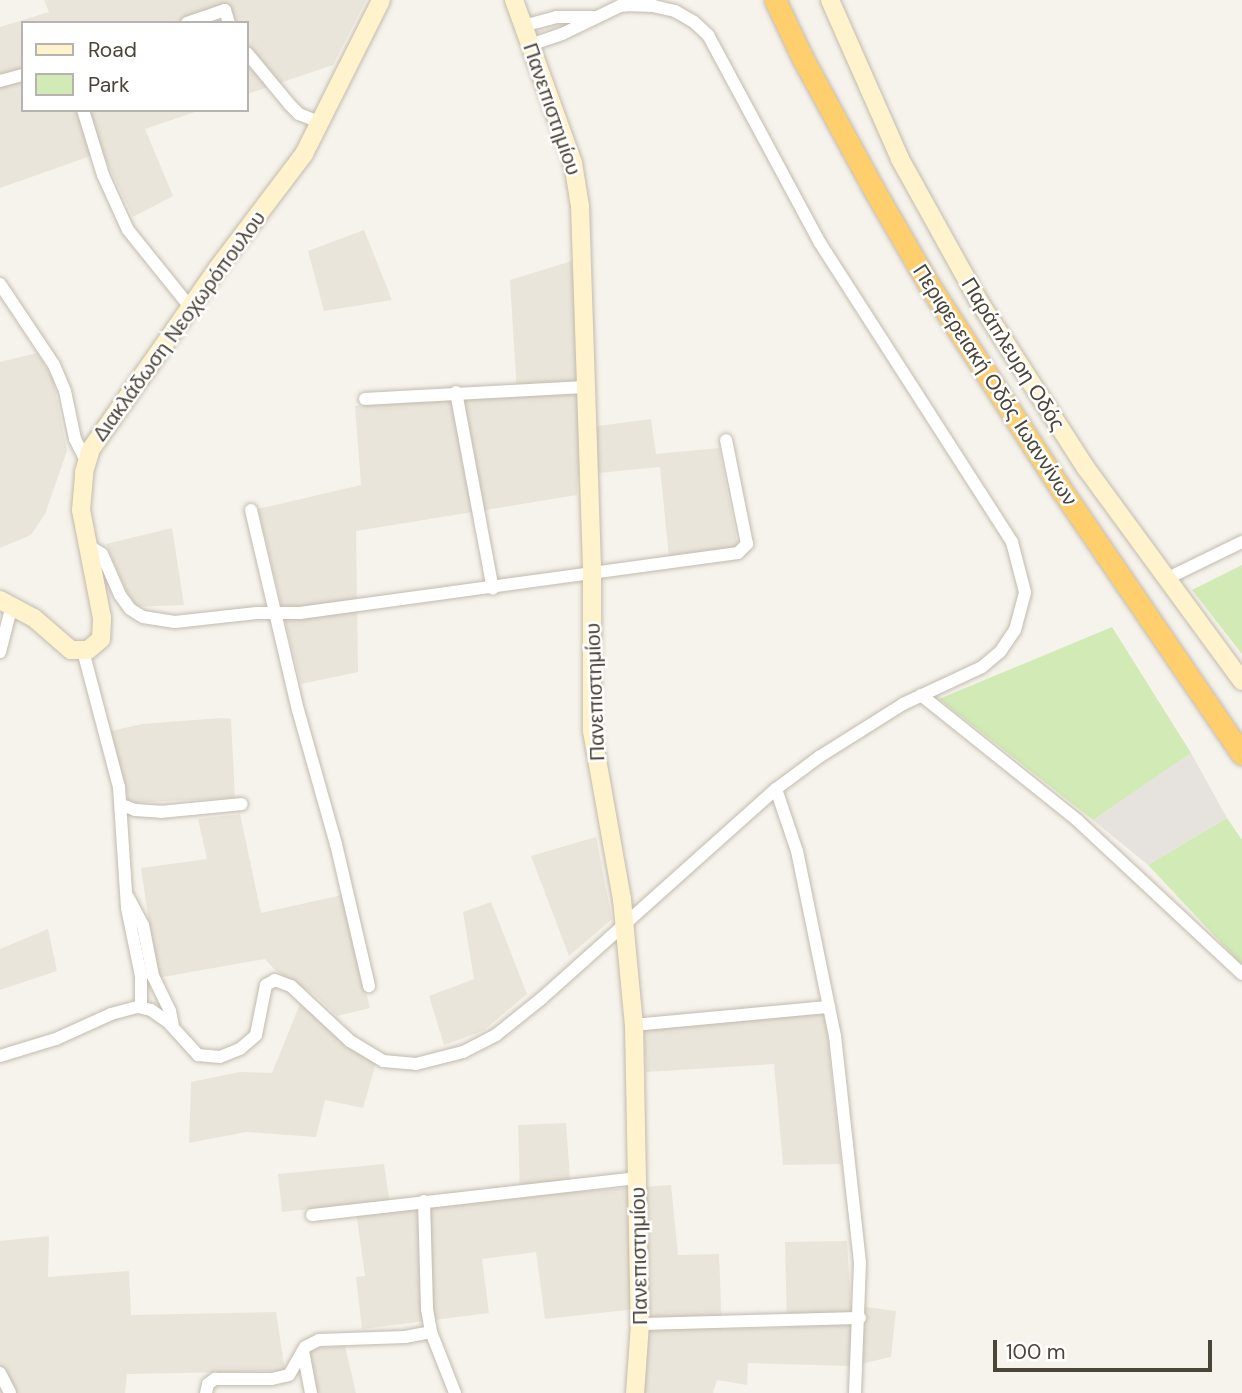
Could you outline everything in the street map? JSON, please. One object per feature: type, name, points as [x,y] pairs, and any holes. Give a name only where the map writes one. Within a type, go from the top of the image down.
[{"type":"highway","name":"Περιφερειακή Οδός Ιωαννίνων","points":[[775,0],[803,60],[929,285],[1061,489],[1242,754]]},
{"type":"street","name":"Διακλάδωση Νεοχωρόπουλου","points":[[83,652],[98,644],[102,629],[81,510],[86,461],[107,423],[295,168],[321,123],[381,0]]},
{"type":"street","name":"Πανεπιστημίου","points":[[513,0],[564,135],[578,183],[584,254],[588,387],[592,732],[625,922],[634,1025],[640,1324],[635,1393]]},
{"type":"street","name":"Παράπλευρη Οδός","points":[[830,0],[900,159],[978,300],[1086,468],[1242,681]]},
{"type":"street","points":[[0,1056],[56,1039],[111,1014],[141,1007],[156,1013],[173,1026],[198,1055],[213,1058],[226,1055],[256,1035],[266,985],[278,980],[291,986],[350,1041],[374,1057],[405,1065],[441,1060],[496,1035],[541,999],[776,789],[826,752],[921,695],[989,662],[1015,630],[1025,592],[1012,542],[826,255],[708,35],[685,16],[654,6],[620,6],[562,34],[530,44]]},
{"type":"street","points":[[193,21],[225,11]]},
{"type":"street","points":[[523,26],[556,17],[593,17]]},
{"type":"street","points":[[248,54],[290,106],[299,114],[321,123]]},
{"type":"street","points":[[0,81],[21,76]]},
{"type":"street","points":[[84,112],[103,175],[128,230],[190,307]]},
{"type":"street","points":[[0,284],[54,365],[65,391],[75,439],[86,461]]},
{"type":"street","points":[[365,399],[456,392],[588,387]]},
{"type":"street","points":[[456,392],[493,589]]},
{"type":"street","points":[[87,545],[102,554],[125,603],[143,617],[175,622],[276,614],[493,589],[738,554],[747,544],[726,440]]},
{"type":"street","points":[[251,510],[369,986]]},
{"type":"street","points":[[1166,579],[1242,542]]},
{"type":"street","points":[[0,652],[6,602],[34,618],[63,646],[83,652],[122,805],[127,908],[142,981],[141,1007]]},
{"type":"street","points":[[921,695],[992,749],[1078,821],[1242,974]]},
{"type":"street","points":[[776,789],[797,851],[829,1007],[858,1233],[860,1318],[855,1393]]},
{"type":"street","points":[[122,805],[135,810],[161,812],[242,804]]},
{"type":"street","points":[[128,897],[143,925],[153,976],[170,1011],[173,1026]]},
{"type":"street","points":[[634,1025],[829,1007]]},
{"type":"street","points":[[312,1215],[638,1178]]},
{"type":"street","points":[[424,1201],[423,1274],[431,1332],[455,1393]]},
{"type":"street","points":[[640,1324],[860,1318]]},
{"type":"street","points":[[206,1393],[208,1384],[215,1379],[272,1379],[289,1375],[310,1343],[324,1339],[405,1337],[431,1332]]},
{"type":"street","points":[[303,1351],[312,1393]]},
{"type":"street","points":[[0,1373],[10,1393]]},
{"type":"shaded area","points":[[44,0],[366,0],[333,65],[248,94],[248,21],[21,21],[21,112],[195,112],[145,129],[173,196],[133,217],[102,152],[0,188],[0,27],[49,12]]},
{"type":"shaded area","points":[[364,230],[392,300],[324,311],[308,251]]},
{"type":"shaded area","points":[[575,260],[583,428],[651,419],[656,454],[719,448],[738,547],[669,558],[660,467],[578,475],[577,495],[356,531],[358,672],[301,684],[258,509],[361,485],[355,406],[517,394],[510,280]]},
{"type":"shaded area","points":[[37,353],[53,378],[67,451],[45,514],[31,535],[0,548],[0,362]]},
{"type":"shaded area","points":[[172,528],[184,605],[133,607],[106,544]]},
{"type":"shaded area","points":[[231,719],[235,798],[129,803],[111,731],[142,724]]},
{"type":"shaded area","points":[[1191,753],[1227,818],[1148,865],[1093,820]]},
{"type":"shaded area","points":[[240,814],[261,913],[342,895],[370,1008],[337,1016],[315,995],[275,970],[265,959],[157,978],[141,868],[207,859],[198,819]]},
{"type":"shaded area","points":[[596,837],[612,919],[569,956],[531,856]]},
{"type":"shaded area","points":[[491,902],[527,994],[483,1031],[444,1045],[429,996],[474,979],[463,912]]},
{"type":"shaded area","points":[[48,929],[57,971],[0,990],[0,949]]},
{"type":"shaded area","points":[[300,1004],[343,1042],[376,1063],[363,1108],[325,1100],[316,1137],[246,1132],[189,1143],[191,1082],[240,1072],[272,1073]]},
{"type":"shaded area","points":[[825,1013],[841,1164],[783,1165],[774,1064],[646,1072],[644,1027]]},
{"type":"shaded area","points":[[566,1123],[571,1192],[671,1185],[678,1255],[719,1254],[722,1329],[787,1328],[785,1242],[847,1241],[851,1305],[896,1311],[891,1357],[851,1366],[748,1363],[747,1385],[717,1380],[713,1393],[642,1393],[645,1308],[545,1319],[536,1252],[482,1259],[489,1313],[362,1329],[356,1277],[365,1276],[355,1204],[282,1212],[278,1174],[384,1164],[391,1212],[520,1198],[518,1125]]},
{"type":"shaded area","points":[[49,1236],[48,1277],[129,1271],[131,1315],[276,1312],[285,1371],[127,1374],[125,1393],[0,1393],[0,1241]]},
{"type":"shaded area","points":[[345,1346],[356,1393],[316,1393],[308,1354],[312,1348]]},
{"type":"green space","points":[[1242,565],[1242,654],[1192,590]]},
{"type":"green space","points":[[1112,627],[1191,753],[1093,820],[939,699]]},
{"type":"green space","points":[[1227,818],[1242,840],[1242,965],[1148,865]]}]
